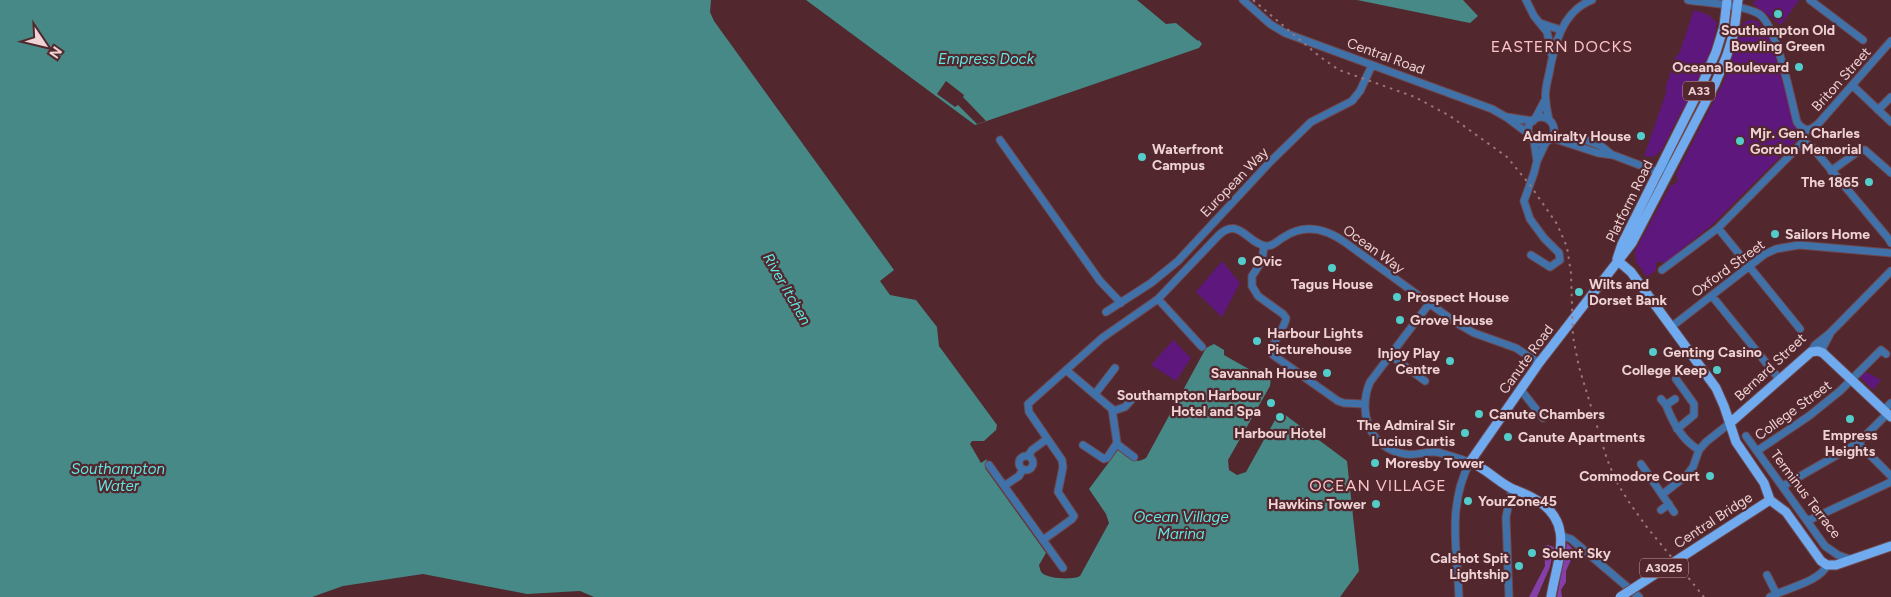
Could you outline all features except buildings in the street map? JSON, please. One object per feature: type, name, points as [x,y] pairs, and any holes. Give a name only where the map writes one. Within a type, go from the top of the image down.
[{"type":"main road","name":"Platform Road","points":[[1617,260],[1622,244],[1716,52],[1724,26],[1726,3]]},
{"type":"main road","name":"Platform Road","points":[[1617,260],[1630,245],[1715,84],[1729,47],[1738,4]]},
{"type":"main road","name":"Canute Road","points":[[1470,462],[1539,363],[1617,260]]},
{"type":"main road","name":"Terminus Terrace","points":[[1617,260],[1631,272],[1716,388],[1736,442],[1764,483],[1770,500],[1781,507],[1827,565]]},
{"type":"main road","points":[[1811,352],[1818,350],[1823,353],[1887,414]]},
{"type":"main road","name":"Bernard Street","points":[[1730,423],[1811,352]]},
{"type":"main road","points":[[1470,462],[1512,489],[1534,498],[1553,513],[1559,523],[1562,536],[1551,597]]},
{"type":"main road","name":"Central Bridge","points":[[1620,597],[1770,500]]},
{"type":"main road","points":[[1827,565],[1836,565],[1891,546]]},
{"type":"street","name":"Central Road","points":[[1243,0],[1285,33],[1470,100],[1506,117],[1531,137]]},
{"type":"street","points":[[1526,0],[1531,11],[1547,32],[1553,56]]},
{"type":"street","points":[[1537,161],[1529,127],[1545,100],[1553,56],[1561,30],[1578,8],[1592,0]]},
{"type":"street","points":[[1662,270],[1718,228],[1803,142],[1806,130],[1797,122],[1782,62],[1767,23],[1760,15],[1738,4],[1688,0]]},
{"type":"street","points":[[1810,0],[1863,40]]},
{"type":"street","points":[[1540,23],[1561,30]]},
{"type":"street","name":"Briton Street","points":[[1806,130],[1815,127],[1891,41]]},
{"type":"street","name":"European Way","points":[[1106,312],[1151,283],[1178,260],[1269,163],[1312,122],[1352,101],[1357,96],[1372,65]]},
{"type":"street","points":[[1852,85],[1891,122]]},
{"type":"street","points":[[1878,110],[1891,97]]},
{"type":"street","points":[[1530,255],[1550,267],[1557,264],[1560,256],[1559,252],[1544,238],[1530,219],[1524,201],[1524,196],[1530,185],[1537,161],[1554,131],[1545,100]]},
{"type":"street","name":"Central Road","points":[[1506,117],[1534,120]]},
{"type":"street","points":[[1534,120],[1542,117],[1550,120]]},
{"type":"street","points":[[1531,137],[1537,142],[1549,140],[1565,142],[1598,153],[1613,155],[1658,172],[1674,162]]},
{"type":"street","points":[[1000,140],[1100,280],[1121,303]]},
{"type":"street","points":[[1803,142],[1812,147],[1891,243]]},
{"type":"street","points":[[1830,171],[1860,150],[1865,150],[1891,173]]},
{"type":"street","points":[[1718,228],[1800,329]]},
{"type":"street","points":[[1043,540],[1074,516],[1059,493],[1062,463],[1029,412],[1028,406],[1031,401],[1102,338],[1158,299],[1224,231],[1239,230],[1264,246],[1262,261],[1251,283],[1253,290],[1286,318],[1285,324],[1272,347],[1273,355],[1338,401],[1364,404]]},
{"type":"street","name":"Ocean Way","points":[[1264,246],[1273,244],[1299,230],[1325,231],[1346,242],[1429,304],[1468,330],[1513,347],[1539,363]]},
{"type":"street","name":"Oxford Street","points":[[1675,324],[1766,254],[1787,246],[1799,244],[1891,253]]},
{"type":"street","name":"Bernard Street","points":[[1811,352],[1891,271]]},
{"type":"street","points":[[1712,296],[1780,380]]},
{"type":"street","points":[[1158,299],[1202,347]]},
{"type":"street","points":[[1429,304],[1370,382],[1364,404],[1365,417],[1370,430],[1380,442],[1391,450],[1409,455],[1438,452],[1470,462]]},
{"type":"street","name":"Bernard Street","points":[[1823,353],[1823,348],[1830,334]]},
{"type":"street","name":"College Street","points":[[1757,452],[1809,416],[1852,380],[1881,350],[1886,354]]},
{"type":"street","points":[[1390,354],[1425,381]]},
{"type":"street","points":[[1089,393],[1115,368]]},
{"type":"street","points":[[1066,370],[1089,393],[1110,406],[1113,411],[1117,444],[1105,459],[1082,445]]},
{"type":"street","points":[[1676,379],[1694,404],[1694,415],[1677,428]]},
{"type":"street","points":[[1521,390],[1542,418]]},
{"type":"street","points":[[1113,411],[1125,408],[1133,398]]},
{"type":"street","points":[[1675,399],[1663,402],[1677,428],[1692,446],[1699,450]]},
{"type":"street","points":[[1783,486],[1858,443],[1887,414],[1891,404]]},
{"type":"street","points":[[1663,494],[1683,479],[1690,471],[1699,450],[1713,434],[1730,423]]},
{"type":"street","name":"Terminus Terrace","points":[[1746,436],[1825,546],[1833,552],[1852,560]]},
{"type":"street","points":[[1004,486],[1019,476],[1023,469],[1019,464],[1020,460],[1024,456],[1028,456],[1032,450],[1047,439]]},
{"type":"street","points":[[1858,443],[1891,476]]},
{"type":"street","points":[[1117,444],[1134,457]]},
{"type":"street","name":"Canute Road","points":[[1459,597],[1455,503],[1460,483],[1470,462]]},
{"type":"street","points":[[1641,464],[1674,512]]},
{"type":"street","points":[[989,465],[1063,568]]},
{"type":"street","points":[[1647,472],[1654,467]]},
{"type":"street","points":[[1807,521],[1891,482]]},
{"type":"street","points":[[1509,597],[1506,524],[1508,502],[1512,489]]},
{"type":"street","points":[[1661,510],[1669,504]]},
{"type":"street","points":[[1562,536],[1571,539],[1639,597]]},
{"type":"street","points":[[1768,575],[1778,594],[1811,580],[1824,571],[1827,565]]},
{"type":"shaded area","name":"Southampton Old Bowling Green","points":[[1756,0],[1799,0],[1781,25],[1753,4]]},
{"type":"shaded area","points":[[1694,10],[1709,15],[1717,23],[1712,47],[1686,107],[1682,110],[1661,151],[1653,157],[1644,156],[1667,90],[1665,89],[1676,56],[1679,54]]},
{"type":"shaded area","points":[[1749,20],[1758,21],[1771,41],[1797,133],[1796,141],[1713,224],[1665,263],[1659,261],[1656,264],[1656,270],[1647,277],[1636,262],[1635,251],[1671,185],[1675,184],[1678,179],[1676,175],[1725,79],[1743,23]]},
{"type":"shaded area","points":[[1222,261],[1240,283],[1222,317],[1196,292]]},
{"type":"shaded area","points":[[1173,340],[1191,358],[1176,381],[1151,365]]},
{"type":"shaded area","points":[[1866,372],[1881,380],[1873,390],[1860,377]]},
{"type":"shaded area","points":[[1567,543],[1575,551],[1566,571],[1566,582],[1561,590],[1562,597],[1557,597]]},
{"type":"shaded area","points":[[1544,546],[1554,547],[1550,567],[1537,597],[1529,597],[1545,566]]},
{"type":"water","points":[[0,0],[711,0],[710,12],[714,21],[894,270],[880,281],[890,295],[916,300],[937,327],[939,346],[997,425],[996,430],[984,441],[972,441],[970,444],[981,463],[987,459],[985,468],[1046,553],[1039,565],[1042,573],[1050,577],[1061,578],[1080,576],[1109,523],[1106,514],[1089,489],[1118,450],[1135,461],[1146,458],[1206,348],[1214,344],[1224,350],[1224,355],[1254,372],[1259,369],[1271,376],[1270,386],[1228,460],[1229,470],[1237,475],[1246,472],[1280,411],[1347,461],[1359,571],[1340,597],[594,597],[580,591],[527,594],[423,574],[343,586],[312,597],[0,597]]},
{"type":"water","name":"Empress Dock","points":[[806,0],[1137,0],[1166,24],[1176,23],[1202,44],[1199,48],[975,125]]},
{"type":"water","points":[[1357,0],[1463,0],[1478,16],[1470,23]]},
{"type":"pier","points":[[946,81],[964,95],[963,97],[986,121],[977,124],[958,105],[955,107],[937,94]]},
{"type":"railway","points":[[1253,0],[1319,56],[1339,70],[1415,97],[1450,116],[1507,157],[1530,185],[1557,224],[1567,247],[1571,273],[1573,337],[1579,367],[1607,459],[1616,481],[1646,526],[1704,597]]},
{"type":"place","name":"Southampton Old Bowling Green","points":[[1778,14]]},
{"type":"place","name":"Oceana Boulevard","points":[[1799,67]]},
{"type":"place","name":"Admiralty House","points":[[1641,136]]},
{"type":"place","name":"Mjr. Gen. Charles Gordon Memorial","points":[[1740,141]]},
{"type":"place","name":"Waterfront Campus","points":[[1142,157]]},
{"type":"place","name":"The 1865","points":[[1869,182]]},
{"type":"place","name":"Sailors Home","points":[[1775,234]]},
{"type":"place","name":"Ovic","points":[[1242,261]]},
{"type":"place","name":"Tagus House","points":[[1332,268]]},
{"type":"place","name":"Wilts and Dorset Bank","points":[[1579,292]]},
{"type":"place","name":"Prospect House","points":[[1397,297]]},
{"type":"place","name":"Grove House","points":[[1400,320]]},
{"type":"place","name":"Harbour Lights Picturehouse","points":[[1257,341]]},
{"type":"place","name":"Genting Casino","points":[[1653,352]]},
{"type":"place","name":"Injoy Play Centre","points":[[1450,361]]},
{"type":"place","name":"College Keep","points":[[1717,370]]},
{"type":"place","name":"Savannah House","points":[[1327,373]]},
{"type":"place","name":"Southampton Harbour Hotel and Spa","points":[[1271,403]]},
{"type":"place","name":"Canute Chambers","points":[[1479,414]]},
{"type":"place","name":"Harbour Hotel","points":[[1280,417]]},
{"type":"place","name":"Empress Heights","points":[[1850,419]]},
{"type":"place","name":"The Admiral Sir Lucius Curtis","points":[[1465,433]]},
{"type":"place","name":"Canute Apartments","points":[[1508,437]]},
{"type":"place","name":"Moresby Tower","points":[[1375,463]]},
{"type":"place","name":"Commodore Court","points":[[1710,476]]},
{"type":"place","name":"YourZone45","points":[[1468,501]]},
{"type":"place","name":"Hawkins Tower","points":[[1376,504]]},
{"type":"place","name":"Solent Sky","points":[[1532,553]]},
{"type":"place","name":"Calshot Spit Lightship","points":[[1519,566]]},
{"type":"district","name":"EASTERN DOCKS","points":[[1562,46]]},
{"type":"district","name":"OCEAN VILLAGE","points":[[1378,485]]},
{"type":"water label","name":"River Itchen","points":[[787,289]]},
{"type":"water label","name":"Southampton Water","points":[[118,478]]},
{"type":"water label","name":"Ocean Village Marina","points":[[1181,526]]}]
